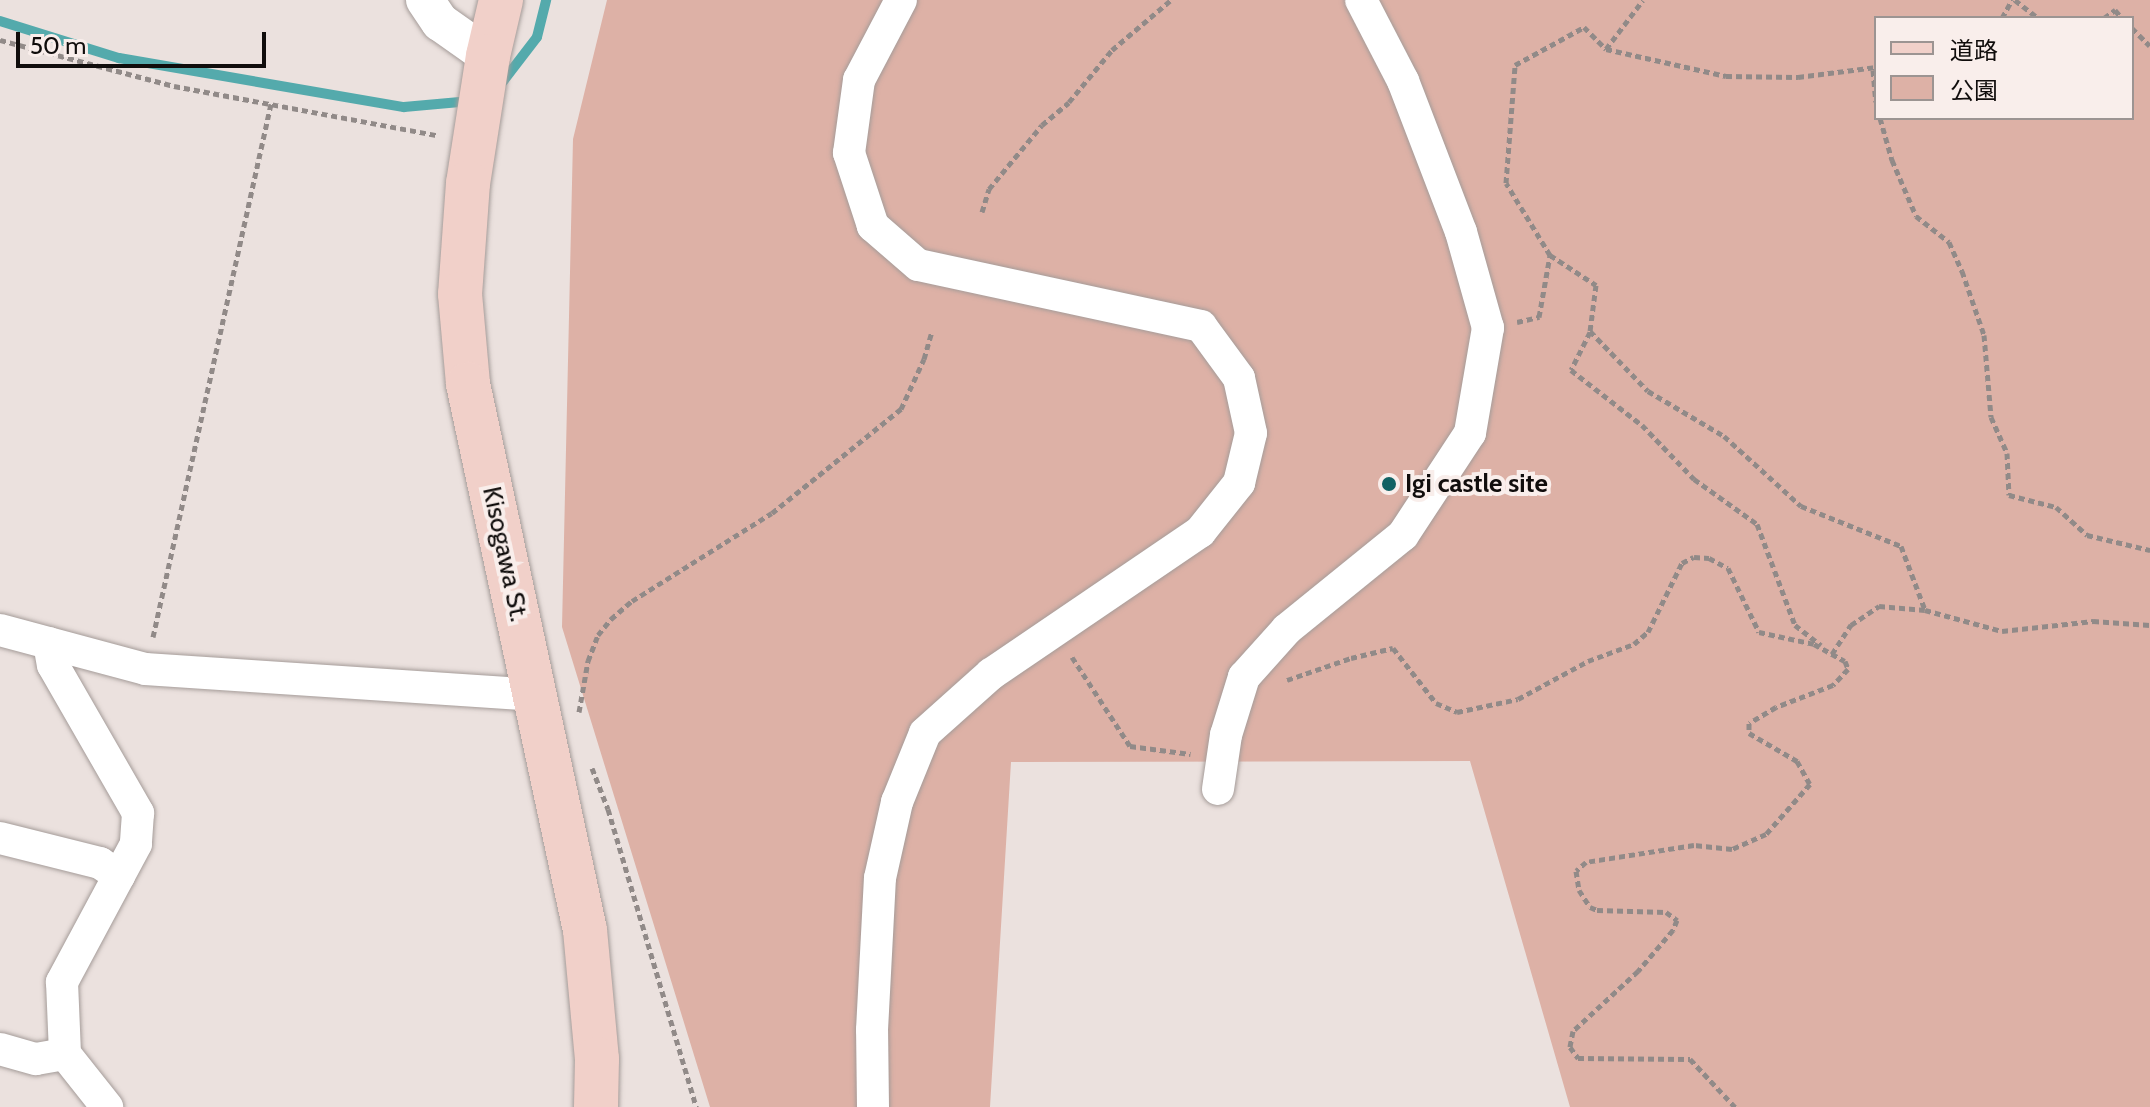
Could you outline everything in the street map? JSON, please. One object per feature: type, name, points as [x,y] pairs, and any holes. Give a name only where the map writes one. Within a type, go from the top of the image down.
[{"type":"main road","name":"Kisogawa St.","points":[[501,0],[474,142],[460,294],[468,384],[536,695],[560,740],[585,930],[597,1059],[596,1107]]},
{"type":"street","points":[[425,0],[440,22],[488,56]]},
{"type":"street","points":[[873,1107],[872,1030],[880,878],[897,802],[925,733],[991,674],[1200,532],[1239,483],[1251,433],[1239,378],[1201,326],[918,265],[873,226],[849,153],[859,80],[901,0]]},
{"type":"street","points":[[1220,774],[1244,677],[1287,629],[1403,535],[1470,433],[1488,328],[1461,232],[1415,111],[1395,60],[1361,0]]},
{"type":"street","points":[[0,630],[146,669],[536,695]]},
{"type":"street","points":[[49,643],[53,665],[138,813],[136,844],[62,982],[65,1054],[107,1107]]},
{"type":"street","points":[[0,838],[100,863],[119,876]]},
{"type":"street","points":[[0,1049],[36,1059],[65,1054]]},
{"type":"path","points":[[982,212],[989,189],[1042,125],[1069,102],[1112,50],[1171,0]]},
{"type":"path","points":[[1606,49],[1643,0]]},
{"type":"path","points":[[2014,0],[2035,16]]},
{"type":"path","points":[[1833,654],[1795,625],[1757,524],[1694,479],[1642,425],[1571,370],[1590,331],[1596,285],[1550,255],[1506,183],[1515,65],[1584,27],[1606,49],[1726,76],[1798,77],[1874,69]]},
{"type":"path","points":[[2134,30],[2150,46]]},
{"type":"path","points":[[0,40],[174,86],[474,142]]},
{"type":"path","points":[[146,669],[271,104]]},
{"type":"path","points":[[1881,120],[1892,160],[1916,216],[1949,242],[1984,335],[1991,417],[2007,453],[2009,495],[2056,507],[2087,535],[2150,550]]},
{"type":"path","points":[[1488,328],[1539,317],[1550,255]]},
{"type":"path","points":[[560,740],[598,635],[611,619],[632,601],[772,513],[901,409],[924,359],[932,331]]},
{"type":"path","points":[[1590,331],[1648,391],[1724,436],[1801,506],[1901,546],[1925,610]]},
{"type":"path","points":[[1257,663],[1281,682],[1351,658],[1393,648],[1436,703],[1457,712],[1518,699],[1588,661],[1634,644],[1648,632],[1682,563],[1694,557],[1709,558],[1728,568],[1759,632],[1788,642],[1814,644],[1845,661],[1848,669],[1833,685],[1776,707],[1749,723],[1749,733],[1797,761],[1810,784],[1766,834],[1732,849],[1694,845],[1586,862],[1576,871],[1579,890],[1590,907],[1666,912],[1677,920],[1673,930],[1638,971],[1573,1031],[1570,1047],[1578,1058],[1663,1060],[1678,1056],[1690,1059],[1735,1107]]},
{"type":"path","points":[[1833,654],[1851,625],[1879,606],[1925,610],[2002,631],[2093,621],[2150,625]]},
{"type":"path","points":[[1069,653],[1130,746],[1220,774]]},
{"type":"path","points":[[588,760],[608,809],[696,1107]]},
{"type":"green space","points":[[607,0],[2150,0],[2150,1107],[1570,1107],[1470,761],[1011,762],[990,1107],[710,1107],[562,627],[573,139]]},
{"type":"waterway","points":[[501,84],[537,37],[546,0]]},
{"type":"waterway","points":[[0,21],[119,58],[404,107],[460,102]]},
{"type":"place","name":"Igi castle site","points":[[1389,484]]}]
